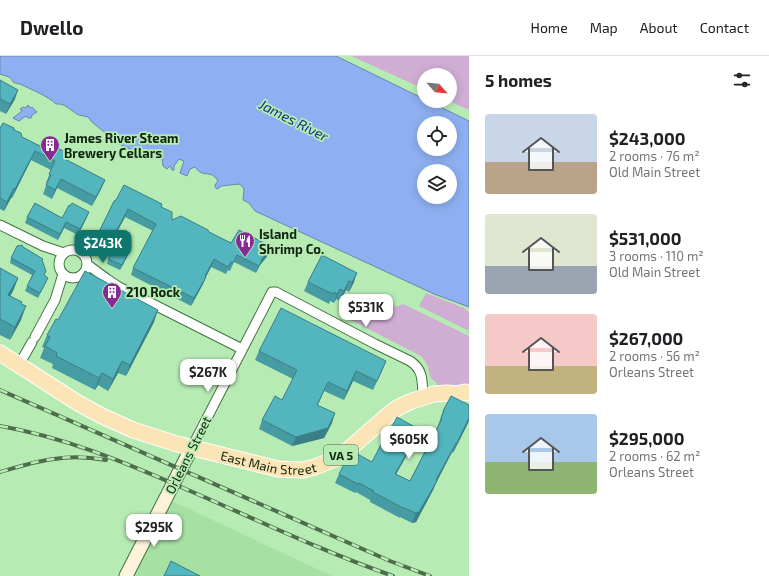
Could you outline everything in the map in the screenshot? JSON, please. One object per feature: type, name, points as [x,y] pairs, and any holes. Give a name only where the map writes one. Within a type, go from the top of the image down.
[{"type":"main road","name":"VA 5","points":[[0,353],[19,365]]},
{"type":"main road","name":"East Main Street","points":[[19,365],[78,403],[133,430],[177,444],[278,469],[303,470],[337,458],[397,408],[412,401],[434,394],[448,393],[465,396]]},
{"type":"street","points":[[0,225],[42,246],[64,253]]},
{"type":"street","points":[[42,246],[59,261]]},
{"type":"street","points":[[72,249],[80,251],[86,257],[86,269],[76,278],[68,276],[60,270],[59,261],[64,253],[72,249]]},
{"type":"street","points":[[86,269],[242,349]]},
{"type":"street","points":[[19,365],[68,276]]},
{"type":"street","name":"Orleans Street","points":[[126,576],[271,292],[273,291],[410,360],[415,364],[420,372],[423,397]]},
{"type":"shaded area","points":[[351,56],[469,56],[469,110],[457,105],[457,68],[417,68],[417,86]]},
{"type":"shaded area","points":[[426,293],[464,308],[469,312],[469,331],[419,306]]},
{"type":"shaded area","points":[[363,295],[385,306],[386,304],[395,307],[403,304],[469,336],[469,387],[437,385],[436,382],[430,377],[427,364],[421,356],[343,316],[342,312],[346,304],[355,309]]},
{"type":"shaded area","points":[[170,500],[332,576],[131,576]]},
{"type":"water","name":"James River","points":[[0,56],[336,56],[417,96],[417,108],[442,108],[469,121],[469,307],[434,294],[255,211],[249,203],[243,200],[244,190],[239,184],[221,186],[217,189],[215,185],[218,181],[214,176],[200,172],[195,167],[190,169],[187,176],[180,173],[184,161],[179,159],[174,166],[174,170],[172,170],[170,166],[167,169],[163,166],[162,158],[159,153],[153,159],[134,156],[130,149],[110,140],[108,135],[88,117],[78,115],[67,107],[56,104],[44,95],[13,82],[9,77],[0,74]]},
{"type":"water","points":[[28,105],[37,112],[32,115],[31,118],[26,116],[19,121],[13,118],[22,111],[20,109],[23,107],[25,108]]},
{"type":"building","points":[[0,80],[18,90],[10,104],[0,99]]},
{"type":"building","points":[[3,123],[21,133],[22,137],[42,147],[44,142],[68,153],[65,159],[105,180],[96,197],[61,179],[55,190],[46,185],[55,161],[35,151],[7,202],[0,198],[0,128]]},
{"type":"building","points":[[124,185],[162,204],[161,207],[172,212],[172,220],[181,216],[231,243],[239,230],[272,247],[261,260],[259,266],[237,255],[233,263],[231,262],[228,267],[214,259],[194,298],[133,268],[156,224],[128,209],[111,241],[98,234],[114,201]]},
{"type":"building","points":[[35,203],[62,218],[69,205],[70,206],[72,203],[89,212],[80,229],[66,222],[60,234],[27,217]]},
{"type":"building","points":[[22,245],[43,259],[42,260],[46,271],[44,275],[48,278],[40,293],[27,286],[35,271],[11,258],[17,246]]},
{"type":"building","points":[[115,245],[129,252],[122,265],[108,259]]},
{"type":"building","points":[[322,255],[357,273],[352,282],[349,281],[344,291],[340,289],[337,294],[334,292],[333,294],[308,282]]},
{"type":"building","points":[[0,268],[18,278],[8,295],[22,302],[21,304],[26,306],[15,327],[0,319]]},
{"type":"building","points":[[85,271],[158,310],[130,365],[122,361],[113,379],[102,373],[99,378],[56,356],[57,353],[45,346],[50,337],[47,335],[56,319],[58,320]]},
{"type":"building","points":[[281,308],[386,361],[377,381],[356,371],[347,391],[328,382],[317,405],[335,413],[328,428],[296,437],[262,420],[275,396],[282,400],[297,370],[259,351]]},
{"type":"building","points":[[451,396],[469,405],[469,418],[436,480],[437,481],[419,512],[416,513],[403,508],[359,483],[358,484],[339,474],[352,451],[372,462],[397,417],[420,430],[395,474],[410,481],[442,419],[443,411]]},
{"type":"building","points":[[171,561],[200,576],[164,576]]},
{"type":"railway","points":[[0,390],[390,561],[430,576]]},
{"type":"railway","points":[[0,426],[69,443],[114,459],[159,477],[313,545],[393,576]]},
{"type":"railway","points":[[0,472],[47,460],[67,457],[106,460]]},
{"type":"place","name":"James River Steam Brewery Cellars","points":[[50,162]]},
{"type":"place","name":"Island Shrimp Co.","points":[[245,258]]},
{"type":"place","name":"210 Rock","points":[[112,309]]}]
